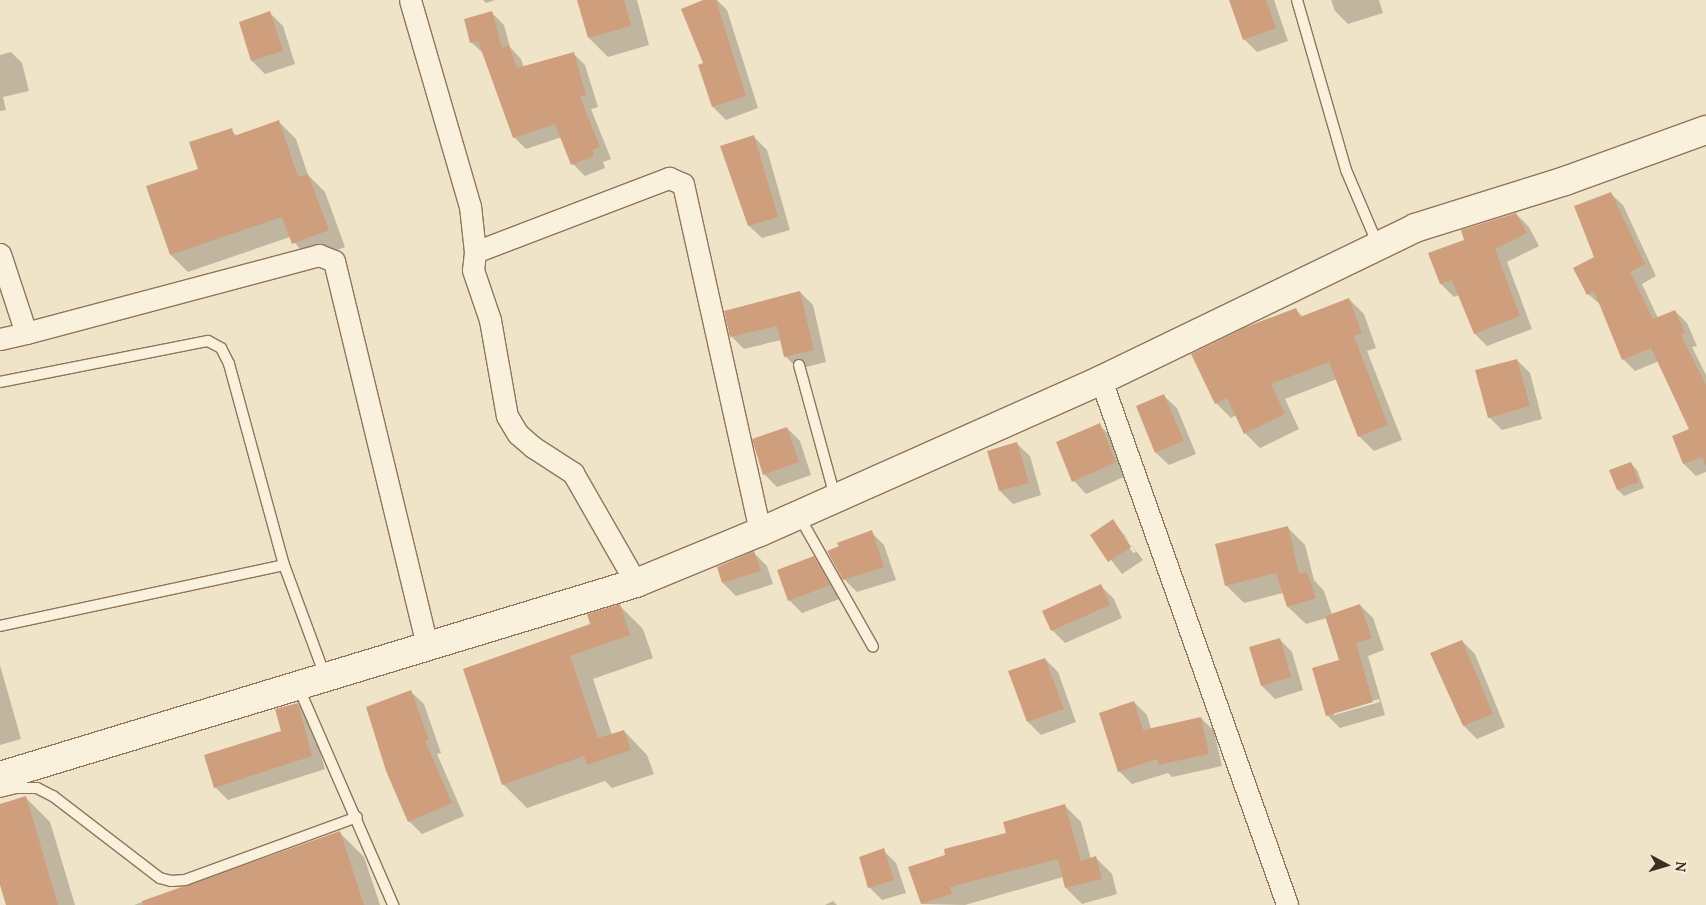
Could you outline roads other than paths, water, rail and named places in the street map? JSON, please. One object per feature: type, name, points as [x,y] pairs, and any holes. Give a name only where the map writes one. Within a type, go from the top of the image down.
[{"type":"street","points":[[410,0],[470,206],[475,252],[473,270],[490,320],[507,416],[518,434],[533,447],[573,473],[636,583]]},
{"type":"street","points":[[0,776],[636,583],[760,532],[1101,380],[1415,228],[1565,181],[1706,130]]},
{"type":"street","points":[[475,252],[669,178],[683,184],[760,532]]},
{"type":"street","points":[[0,254],[26,333]]},
{"type":"street","points":[[0,339],[319,255],[329,257],[338,267],[428,646]]},
{"type":"street","points":[[1101,380],[1287,904]]},
{"type":"lane","points":[[1297,0],[1346,170],[1378,246]]},
{"type":"lane","points":[[0,382],[208,341],[221,348],[229,364],[284,565],[326,677]]},
{"type":"lane","points":[[799,365],[836,498]]},
{"type":"lane","points":[[798,515],[873,646]]},
{"type":"lane","points":[[0,626],[284,565]]},
{"type":"lane","points":[[298,685],[357,816],[393,905]]},
{"type":"lane","points":[[0,792],[16,788],[37,788],[53,796],[160,878],[172,881],[185,880],[357,816]]}]
